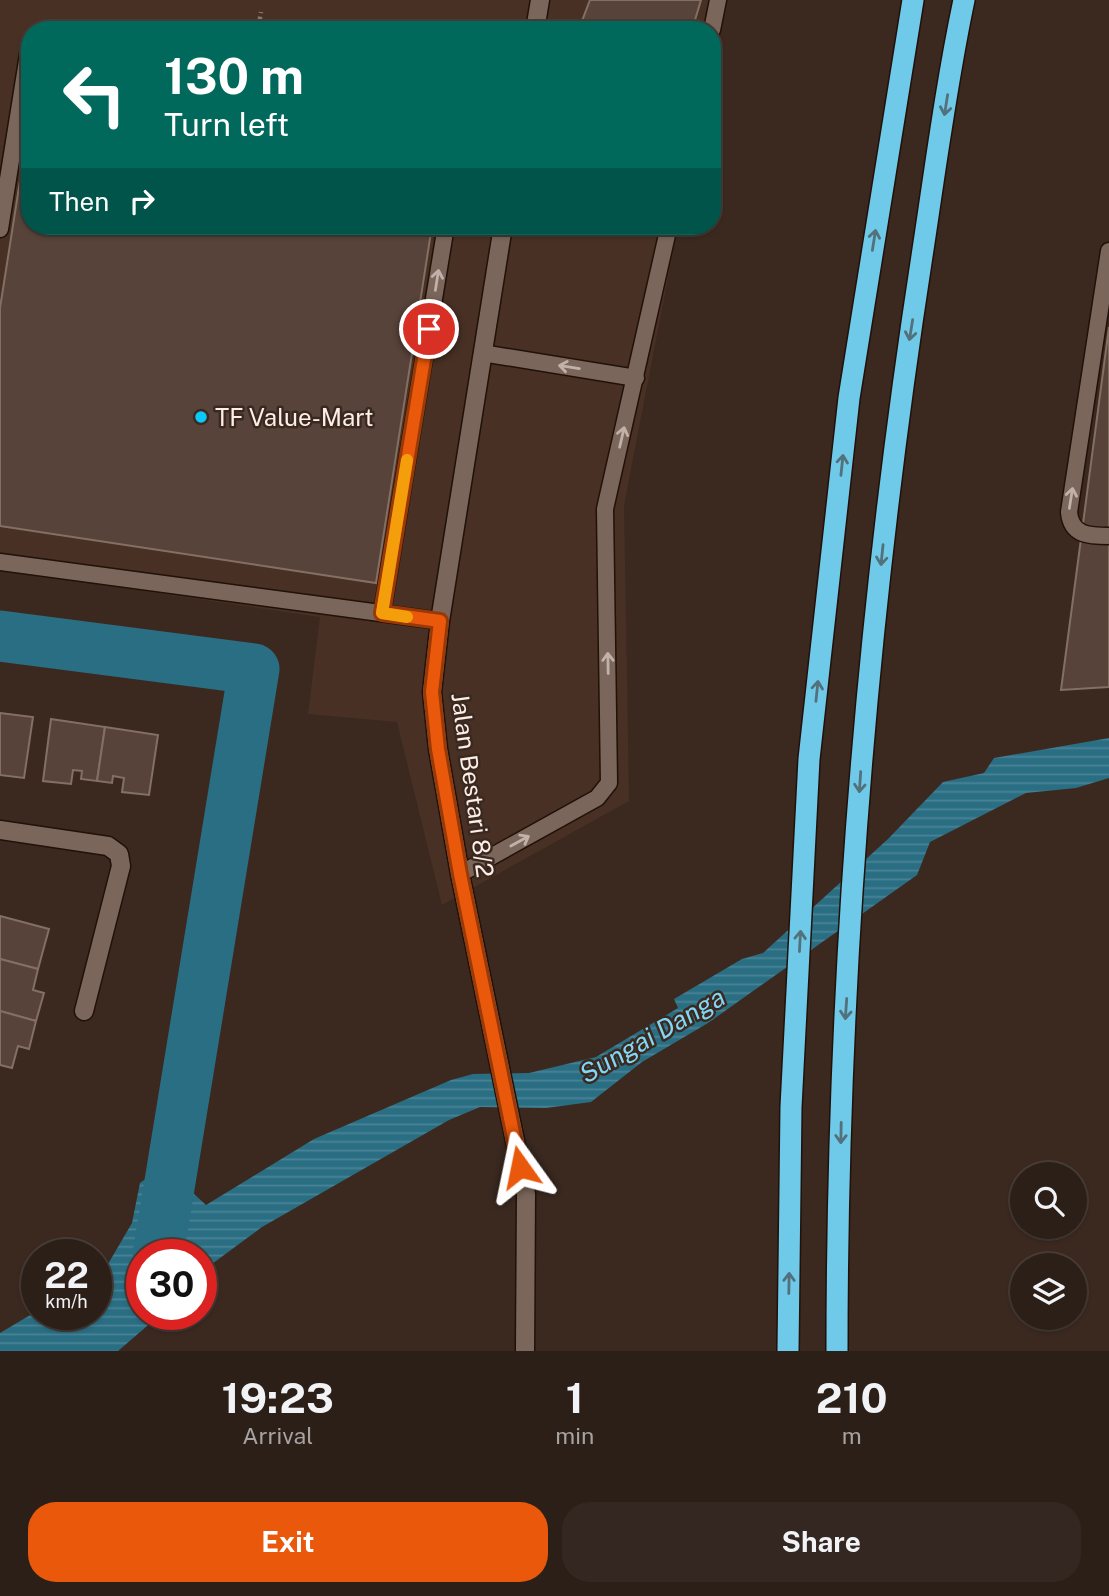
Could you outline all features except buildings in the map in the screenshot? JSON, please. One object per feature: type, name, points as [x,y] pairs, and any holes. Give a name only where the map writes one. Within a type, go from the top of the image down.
[{"type":"highway","points":[[788,1351],[791,1107],[809,759],[849,398],[906,29],[913,0]]},
{"type":"highway","points":[[837,1351],[842,1065],[864,714],[901,394],[964,0]]},
{"type":"street","points":[[536,21],[540,0]]},
{"type":"street","name":"Jalan Bestari 8/2","points":[[502,235],[440,621],[432,692],[438,749],[460,874],[526,1194],[526,1351]]},
{"type":"street","points":[[0,831],[108,846],[119,853],[121,866],[84,1011]]},
{"type":"lane","points":[[714,21],[718,0]]},
{"type":"lane","points":[[0,229],[21,98]]},
{"type":"lane","points":[[382,613],[445,235]]},
{"type":"lane","points":[[460,874],[597,798],[609,783],[605,509],[667,235]]},
{"type":"lane","points":[[1109,251],[1069,512],[1074,529],[1081,534],[1109,536]]},
{"type":"lane","points":[[482,354],[636,378]]},
{"type":"lane","points":[[0,562],[440,621]]},
{"type":"path","points":[[260,21],[261,12]]},
{"type":"shaded area","points":[[0,0],[722,0],[718,21],[21,21],[21,235],[676,235],[624,505],[629,801],[442,905],[397,722],[308,714],[320,617],[0,570]]},
{"type":"water","name":"Sungai Danga","points":[[1109,738],[1109,778],[1076,788],[1026,793],[930,842],[917,875],[708,1023],[642,1062],[591,1102],[546,1108],[480,1107],[449,1120],[262,1227],[217,1260],[217,1239],[126,1239],[126,1330],[142,1330],[118,1351],[0,1351],[0,1333],[21,1321],[21,1330],[112,1330],[112,1257],[132,1223],[140,1183],[159,1169],[163,1155],[174,1152],[187,1158],[194,1194],[206,1205],[314,1139],[451,1080],[473,1074],[529,1073],[596,1057],[678,1008],[674,999],[742,959],[763,953],[888,839],[943,782],[984,773],[994,758]]},
{"type":"waterway","points":[[0,636],[254,669],[161,1239]]},
{"type":"slow traffic","points":[[407,460],[382,613],[407,617]]},
{"type":"place","name":"TF Value-Mart","points":[[201,417]]},
{"type":"route","points":[[429,329],[382,613],[440,621],[432,692],[438,749],[460,874],[520,1167]]}]
